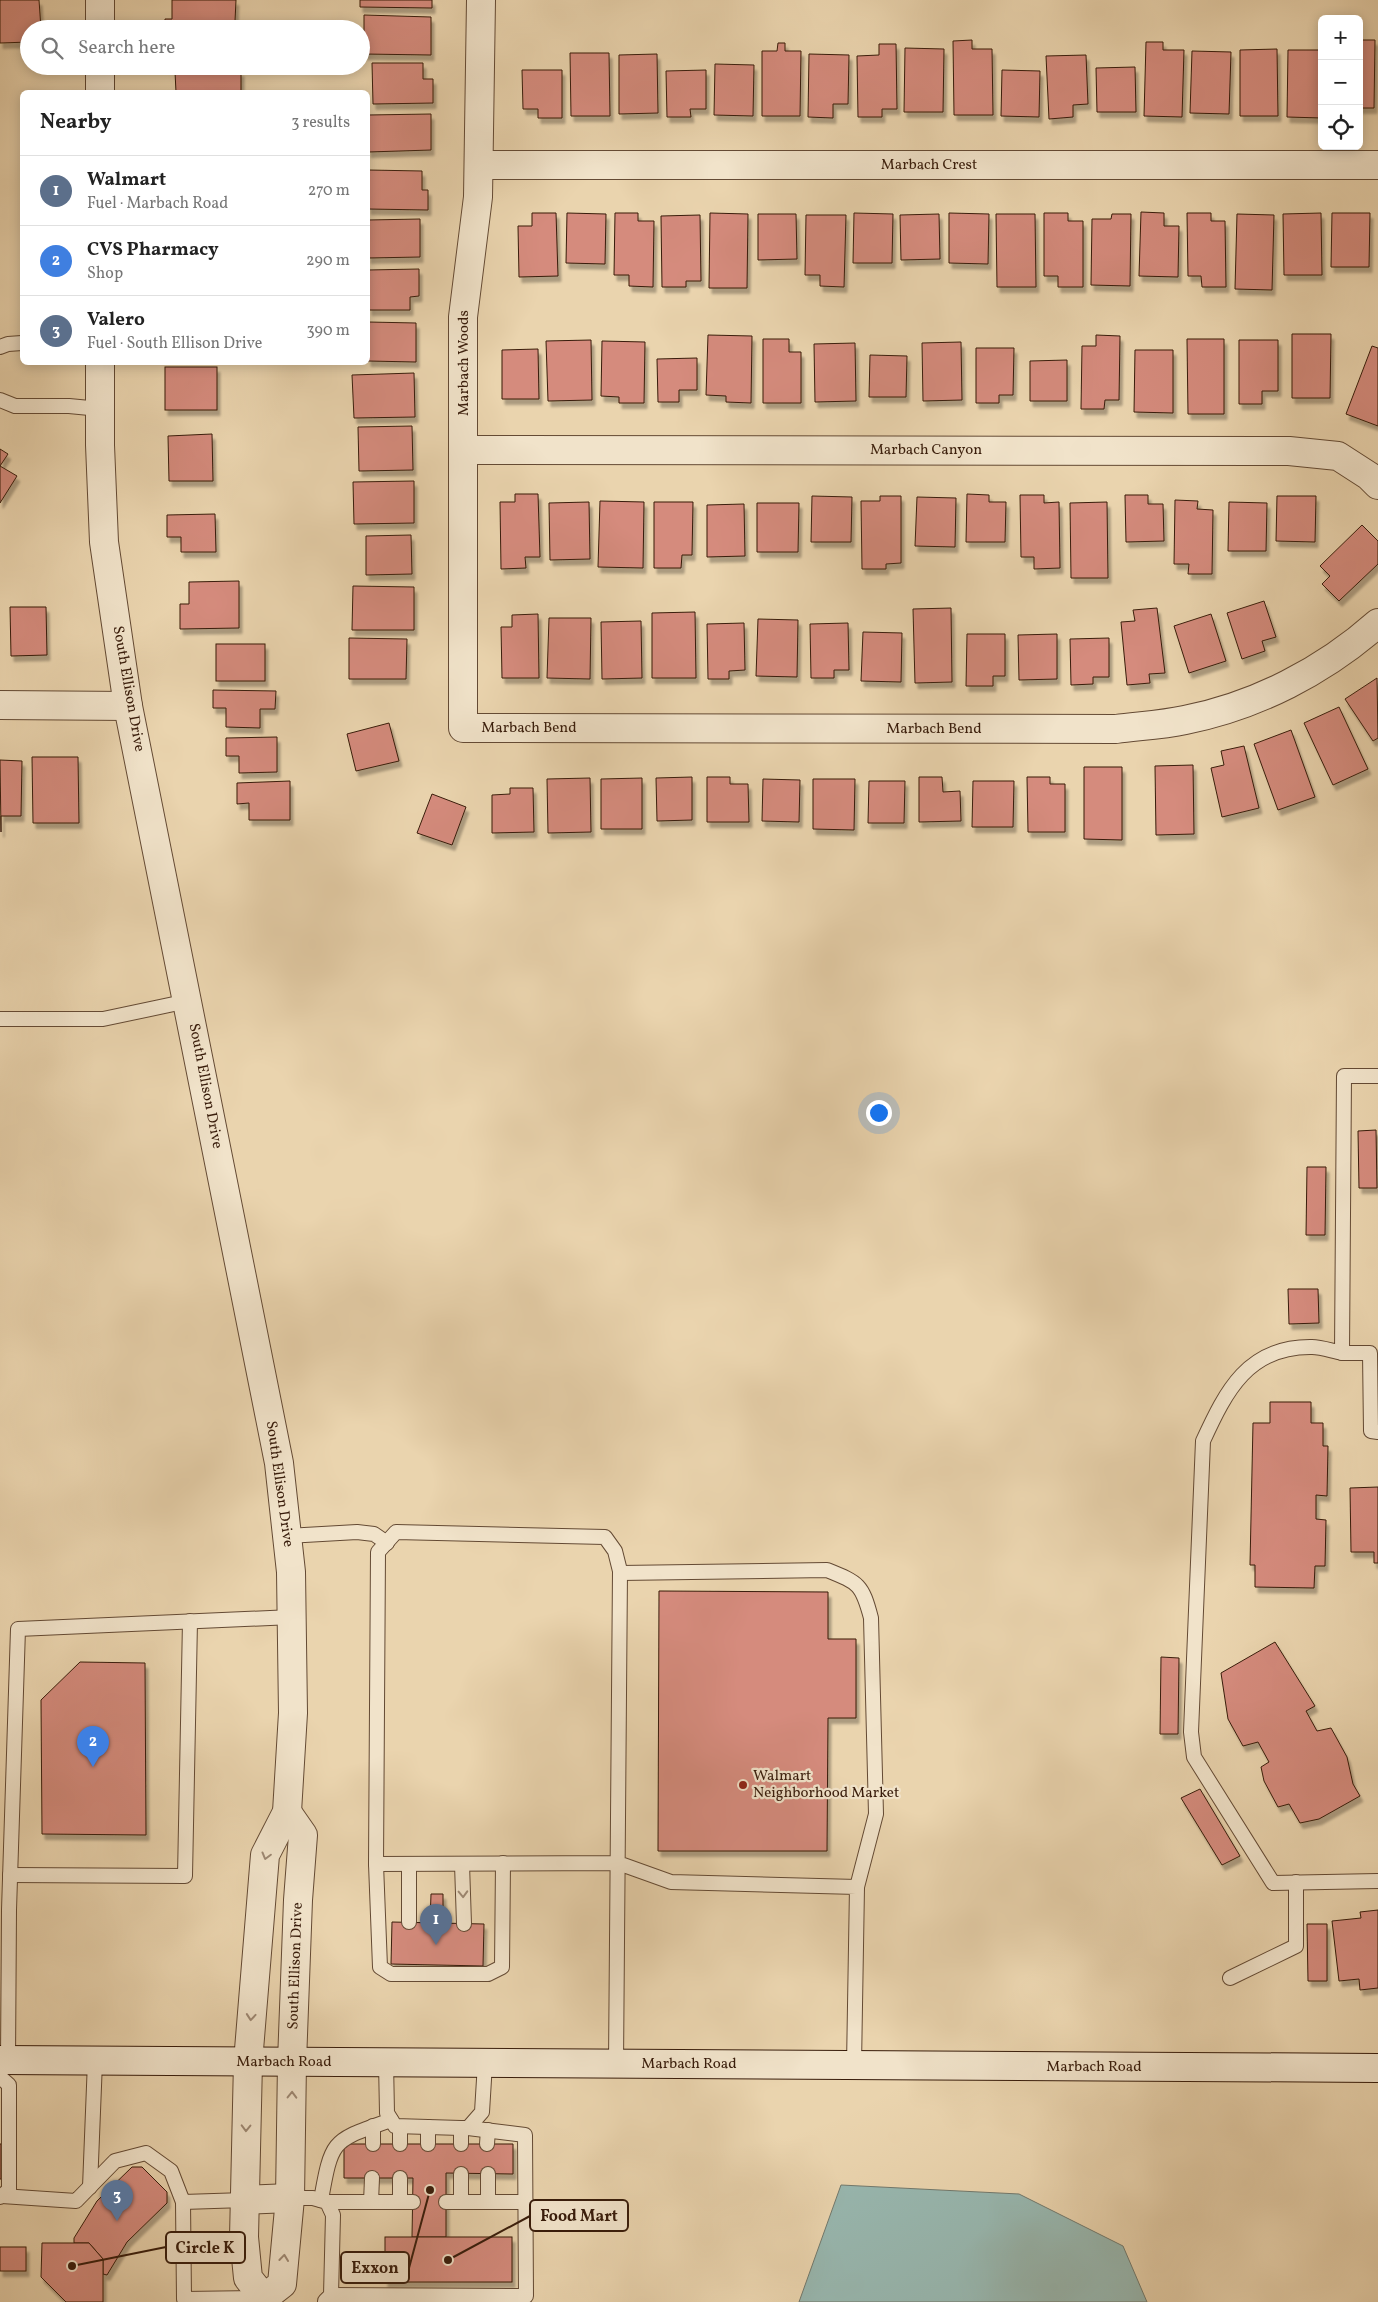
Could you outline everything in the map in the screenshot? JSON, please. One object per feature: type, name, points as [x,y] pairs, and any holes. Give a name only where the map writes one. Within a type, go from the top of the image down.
[{"type":"street","points":[[100,0],[100,20]]},
{"type":"street","name":"Marbach Woods","points":[[463,728],[463,317],[478,197],[480,165],[481,0]]},
{"type":"street","points":[[100,75],[100,90]]},
{"type":"street","name":"Marbach Crest","points":[[480,165],[1378,165]]},
{"type":"street","name":"South Ellison Drive","points":[[100,365],[104,542],[128,706],[279,1463],[291,1572],[293,1713],[287,1812],[265,1855],[248,2062],[244,2236],[248,2278],[264,2300],[282,2284],[290,2198],[292,2062],[298,1900],[304,1836],[287,1812]]},
{"type":"street","name":"Marbach Canyon","points":[[464,450],[1289,450],[1338,456],[1369,476],[1378,485]]},
{"type":"street","name":"Marbach Bend","points":[[463,728],[1116,729],[1185,720],[1240,705],[1303,677],[1350,647],[1378,623]]},
{"type":"street","points":[[0,705],[128,706]]},
{"type":"street","name":"Marbach Road","points":[[3,2065],[95,2060],[1378,2068]]},
{"type":"street","points":[[245,2200],[290,2198]]},
{"type":"lane","points":[[0,347],[8,344],[20,344]]},
{"type":"lane","points":[[0,400],[15,406],[69,406],[100,409]]},
{"type":"lane","points":[[0,1019],[103,1019],[188,1001]]},
{"type":"lane","points":[[1342,1353],[1344,1076],[1378,1076]]},
{"type":"lane","points":[[1378,1432],[1371,1431],[1374,1353],[1342,1353],[1312,1347],[1277,1351],[1245,1370],[1223,1398],[1203,1441],[1191,1732],[1194,1757],[1273,1883],[1378,1881]]},
{"type":"lane","points":[[287,1536],[357,1532],[374,1534],[387,1542]]},
{"type":"lane","points":[[503,1863],[502,1967],[488,1974],[464,1970],[409,1969],[391,1974],[380,1967],[376,1864],[378,1552],[396,1532],[605,1537],[615,1551],[620,1573],[616,2064]]},
{"type":"lane","points":[[620,1573],[827,1570],[854,1582],[866,1597],[871,1618],[876,1814],[857,1887],[854,2065]]},
{"type":"lane","points":[[264,2300],[184,2299],[183,2202],[171,2170],[146,2153],[115,2161],[76,2201],[4,2194],[9,2085],[3,2065],[5,1910],[10,1875],[18,1629],[292,1617]]},
{"type":"lane","points":[[10,1875],[184,1876],[190,1621]]},
{"type":"lane","points":[[376,1864],[618,1862],[671,1882],[857,1887]]},
{"type":"lane","points":[[409,1864],[409,1922]]},
{"type":"lane","points":[[462,1864],[464,1924]]},
{"type":"lane","points":[[1230,1978],[1296,1946],[1296,1882]]},
{"type":"lane","points":[[90,2187],[95,2060]]},
{"type":"lane","points":[[386,2062],[387,2113],[396,2123],[400,2144]]},
{"type":"lane","points":[[461,2144],[464,2128],[482,2112],[485,2063]]},
{"type":"lane","points":[[396,2123],[428,2127],[464,2128],[488,2137],[525,2135],[526,2296],[328,2299],[333,2214],[324,2201],[327,2165],[333,2149],[340,2140],[374,2126],[396,2123]]},
{"type":"lane","points":[[373,2144],[374,2126]]},
{"type":"lane","points":[[428,2127],[428,2144]]},
{"type":"lane","points":[[461,2174],[454,2202],[526,2202]]},
{"type":"lane","points":[[488,2174],[488,2202]]},
{"type":"lane","points":[[371,2202],[372,2178]]},
{"type":"lane","points":[[290,2198],[313,2198],[324,2201],[406,2202],[400,2178]]},
{"type":"lane","points":[[183,2202],[245,2200]]},
{"type":"water","points":[[841,2185],[1019,2194],[1123,2246],[1147,2302],[799,2302]]},
{"type":"building","points":[[0,0],[39,0],[40,20],[20,20],[20,42],[0,43]]},
{"type":"building","points":[[172,0],[236,0],[235,20],[165,20],[172,19]]},
{"type":"building","points":[[360,0],[432,0],[432,8],[360,7]]},
{"type":"building","points":[[364,15],[431,17],[431,55],[370,54],[370,20],[364,20]]},
{"type":"building","points":[[972,40],[972,49],[992,49],[993,115],[954,115],[953,41]]},
{"type":"building","points":[[1363,40],[1375,40],[1374,108],[1363,108]]},
{"type":"building","points":[[1146,42],[1163,42],[1163,50],[1184,50],[1182,117],[1144,116]]},
{"type":"building","points":[[778,43],[785,43],[785,51],[801,51],[800,116],[762,116],[762,51],[777,51]]},
{"type":"building","points":[[879,44],[896,44],[897,109],[882,109],[882,117],[858,117],[857,56],[879,55]]},
{"type":"building","points":[[905,48],[944,49],[943,112],[904,112]]},
{"type":"building","points":[[1277,49],[1278,116],[1240,116],[1240,50]]},
{"type":"building","points":[[1288,50],[1318,50],[1318,118],[1287,117]]},
{"type":"building","points":[[1192,51],[1231,52],[1229,114],[1190,113]]},
{"type":"building","points":[[570,53],[609,53],[610,116],[571,116]]},
{"type":"building","points":[[657,54],[658,113],[619,114],[619,55]]},
{"type":"building","points":[[809,54],[849,55],[848,104],[833,104],[833,118],[808,117]]},
{"type":"building","points":[[1086,55],[1088,104],[1073,105],[1073,117],[1049,119],[1046,56]]},
{"type":"building","points":[[372,63],[423,63],[423,79],[433,79],[433,103],[373,104]]},
{"type":"building","points":[[715,64],[754,65],[753,116],[714,115]]},
{"type":"building","points":[[1135,67],[1136,112],[1097,112],[1096,68]]},
{"type":"building","points":[[522,70],[562,70],[562,118],[538,118],[538,109],[523,109]]},
{"type":"building","points":[[706,70],[706,109],[690,109],[691,117],[667,117],[666,71]]},
{"type":"building","points":[[1002,70],[1040,71],[1039,117],[1001,116]]},
{"type":"building","points":[[175,75],[241,75],[241,90],[176,90]]},
{"type":"building","points":[[431,114],[431,150],[370,152],[370,115]]},
{"type":"building","points":[[370,170],[422,171],[422,190],[428,190],[428,210],[370,209]]},
{"type":"building","points":[[1141,212],[1164,213],[1164,226],[1179,226],[1178,277],[1139,276]]},
{"type":"building","points":[[532,213],[556,213],[558,276],[519,277],[518,226],[532,226]]},
{"type":"building","points":[[567,213],[606,214],[605,264],[566,263]]},
{"type":"building","points":[[615,213],[638,213],[638,221],[654,221],[653,287],[629,286],[629,275],[614,275]]},
{"type":"building","points":[[710,213],[748,214],[747,288],[709,288]]},
{"type":"building","points":[[854,213],[893,214],[892,263],[853,263]]},
{"type":"building","points":[[949,213],[989,214],[988,264],[949,263]]},
{"type":"building","points":[[1044,213],[1068,213],[1068,221],[1083,221],[1083,287],[1058,287],[1058,276],[1044,276]]},
{"type":"building","points":[[1187,213],[1211,213],[1211,221],[1225,221],[1226,287],[1202,287],[1201,276],[1188,276]]},
{"type":"building","points":[[1321,213],[1322,275],[1284,275],[1283,214]]},
{"type":"building","points":[[1332,213],[1370,213],[1369,267],[1331,267]]},
{"type":"building","points":[[758,214],[796,214],[797,259],[758,260]]},
{"type":"building","points":[[939,214],[940,259],[901,260],[900,215]]},
{"type":"building","points":[[996,214],[1035,214],[1036,287],[997,287]]},
{"type":"building","points":[[1112,214],[1131,214],[1130,286],[1091,285],[1092,219],[1111,219]]},
{"type":"building","points":[[1237,214],[1274,215],[1272,290],[1235,289]]},
{"type":"building","points":[[700,215],[701,281],[686,281],[686,287],[662,287],[661,216]]},
{"type":"building","points":[[806,215],[846,215],[844,287],[820,286],[820,275],[805,275]]},
{"type":"building","points":[[420,219],[420,257],[370,258],[370,220]]},
{"type":"building","points":[[419,269],[419,296],[410,297],[410,310],[370,310],[370,270]]},
{"type":"building","points":[[370,322],[416,323],[416,362],[370,361]]},
{"type":"building","points":[[1292,334],[1331,334],[1330,398],[1292,398]]},
{"type":"building","points":[[708,335],[752,336],[751,403],[726,402],[726,396],[706,395]]},
{"type":"building","points":[[1096,335],[1120,336],[1119,400],[1105,400],[1104,409],[1081,409],[1082,346],[1096,346]]},
{"type":"building","points":[[763,339],[789,339],[789,352],[801,352],[801,403],[763,403]]},
{"type":"building","points":[[1187,339],[1224,339],[1224,414],[1188,414]]},
{"type":"building","points":[[591,340],[592,400],[548,401],[546,341]]},
{"type":"building","points":[[1239,340],[1278,340],[1278,391],[1262,391],[1262,404],[1239,404]]},
{"type":"building","points":[[602,341],[645,342],[644,403],[619,403],[619,397],[601,396]]},
{"type":"building","points":[[961,342],[962,400],[923,401],[922,343]]},
{"type":"building","points":[[855,343],[856,401],[815,402],[814,344]]},
{"type":"building","points":[[1372,346],[1378,348],[1378,426],[1346,414]]},
{"type":"building","points":[[976,348],[1014,348],[1013,395],[999,395],[999,403],[976,403]]},
{"type":"building","points":[[538,349],[539,399],[502,399],[502,350]]},
{"type":"building","points":[[1135,350],[1173,350],[1173,413],[1134,412]]},
{"type":"building","points":[[870,355],[907,356],[906,397],[869,397]]},
{"type":"building","points":[[697,358],[697,390],[679,390],[679,402],[658,402],[657,359]]},
{"type":"building","points":[[1067,360],[1067,401],[1030,401],[1030,361]]},
{"type":"building","points":[[165,367],[217,367],[217,410],[165,410]]},
{"type":"building","points":[[414,373],[415,417],[354,418],[352,375]]},
{"type":"building","points":[[412,426],[413,470],[359,471],[358,427]]},
{"type":"building","points":[[212,434],[213,481],[169,481],[168,436]]},
{"type":"building","points":[[0,449],[8,454],[0,466]]},
{"type":"building","points":[[0,466],[17,476],[0,503]]},
{"type":"building","points":[[414,481],[414,523],[354,524],[353,482]]},
{"type":"building","points":[[515,494],[538,494],[540,557],[525,557],[526,568],[501,569],[500,502],[515,502]]},
{"type":"building","points":[[967,494],[989,495],[989,502],[1006,502],[1005,542],[966,542]]},
{"type":"building","points":[[1020,495],[1044,495],[1044,503],[1059,502],[1060,568],[1034,569],[1034,557],[1021,557]]},
{"type":"building","points":[[1125,495],[1148,495],[1148,504],[1163,504],[1164,541],[1126,542]]},
{"type":"building","points":[[812,496],[852,497],[851,542],[811,542]]},
{"type":"building","points":[[880,496],[901,496],[901,563],[886,564],[886,569],[862,569],[861,501],[880,501]]},
{"type":"building","points":[[1277,496],[1316,496],[1315,542],[1276,541]]},
{"type":"building","points":[[917,497],[956,498],[955,547],[915,546]]},
{"type":"building","points":[[1175,500],[1198,501],[1197,509],[1213,510],[1212,574],[1188,574],[1189,564],[1174,564]]},
{"type":"building","points":[[600,501],[644,502],[643,568],[598,567]]},
{"type":"building","points":[[589,502],[590,559],[550,560],[549,503]]},
{"type":"building","points":[[654,502],[693,502],[692,555],[682,555],[681,568],[654,568]]},
{"type":"building","points":[[1107,502],[1108,578],[1071,578],[1070,503]]},
{"type":"building","points":[[1229,502],[1267,503],[1266,551],[1228,551]]},
{"type":"building","points":[[757,503],[799,503],[798,552],[757,552]]},
{"type":"building","points":[[744,504],[745,556],[707,557],[707,505]]},
{"type":"building","points":[[215,514],[216,552],[181,552],[181,537],[167,537],[167,515]]},
{"type":"building","points":[[1362,525],[1378,541],[1378,564],[1339,601],[1322,584],[1330,576],[1320,566]]},
{"type":"building","points":[[411,535],[412,574],[366,575],[366,536]]},
{"type":"building","points":[[239,581],[239,628],[180,629],[180,604],[189,604],[189,582]]},
{"type":"building","points":[[353,586],[414,587],[414,630],[352,630]]},
{"type":"building","points":[[1264,601],[1276,637],[1262,641],[1265,651],[1242,659],[1227,613]]},
{"type":"building","points":[[10,607],[46,607],[47,655],[11,656]]},
{"type":"building","points":[[951,608],[952,682],[915,683],[913,609]]},
{"type":"building","points":[[1157,608],[1165,673],[1149,674],[1150,683],[1127,685],[1121,622],[1135,621],[1133,610]]},
{"type":"building","points":[[695,612],[696,678],[652,678],[652,613]]},
{"type":"building","points":[[538,614],[539,678],[502,678],[501,627],[512,627],[512,615]]},
{"type":"building","points":[[1211,614],[1226,661],[1189,673],[1174,626]]},
{"type":"building","points":[[549,618],[591,618],[590,679],[547,678]]},
{"type":"building","points":[[758,619],[798,620],[797,677],[756,676]]},
{"type":"building","points":[[641,621],[642,678],[602,679],[601,622]]},
{"type":"building","points":[[744,623],[745,670],[729,671],[729,679],[708,679],[707,624]]},
{"type":"building","points":[[848,623],[849,670],[834,670],[834,678],[811,678],[810,624]]},
{"type":"building","points":[[863,632],[902,633],[901,682],[861,681]]},
{"type":"building","points":[[967,634],[1005,634],[1005,676],[993,676],[993,686],[966,686]]},
{"type":"building","points":[[1057,634],[1057,679],[1019,680],[1018,635]]},
{"type":"building","points":[[349,638],[407,639],[406,679],[349,679]]},
{"type":"building","points":[[1109,638],[1109,677],[1093,677],[1093,684],[1071,685],[1070,639]]},
{"type":"building","points":[[216,644],[265,644],[265,681],[216,681]]},
{"type":"building","points":[[1377,678],[1378,738],[1373,741],[1345,699]]},
{"type":"building","points":[[213,690],[276,691],[275,709],[260,709],[260,728],[226,727],[226,708],[213,708]]},
{"type":"building","points":[[1339,707],[1368,769],[1333,785],[1304,723]]},
{"type":"building","points":[[389,723],[399,761],[356,771],[347,734]]},
{"type":"building","points":[[1291,730],[1315,797],[1278,810],[1254,744]]},
{"type":"building","points":[[277,737],[277,772],[239,773],[239,756],[226,756],[226,738]]},
{"type":"building","points":[[1244,746],[1259,808],[1222,817],[1211,768],[1224,765],[1221,751]]},
{"type":"building","points":[[32,757],[78,757],[79,823],[33,823]]},
{"type":"building","points":[[0,760],[22,761],[21,816],[1,816],[1,832]]},
{"type":"building","points":[[1193,765],[1194,834],[1156,835],[1155,766]]},
{"type":"building","points":[[1084,767],[1122,767],[1122,840],[1084,839]]},
{"type":"building","points":[[692,777],[692,820],[657,821],[656,778]]},
{"type":"building","points":[[707,777],[730,777],[730,784],[748,784],[749,822],[707,822]]},
{"type":"building","points":[[919,777],[942,777],[943,792],[960,791],[961,821],[919,822]]},
{"type":"building","points":[[1027,777],[1050,777],[1050,784],[1065,784],[1065,832],[1028,832]]},
{"type":"building","points":[[590,778],[591,832],[548,833],[547,779]]},
{"type":"building","points":[[642,778],[642,829],[601,829],[601,779]]},
{"type":"building","points":[[763,779],[800,780],[799,822],[762,821]]},
{"type":"building","points":[[813,779],[855,779],[854,830],[813,829]]},
{"type":"building","points":[[290,781],[290,820],[249,820],[249,803],[237,804],[237,783]]},
{"type":"building","points":[[869,781],[905,781],[904,823],[868,823]]},
{"type":"building","points":[[973,781],[1014,781],[1013,827],[972,827]]},
{"type":"building","points":[[510,788],[533,788],[534,832],[492,833],[492,795],[510,794]]},
{"type":"building","points":[[432,794],[466,807],[452,845],[417,833]]},
{"type":"building","points":[[1376,1130],[1377,1188],[1359,1188],[1358,1131]]},
{"type":"building","points":[[1307,1167],[1326,1167],[1325,1235],[1306,1235]]},
{"type":"building","points":[[1288,1289],[1318,1289],[1319,1323],[1289,1324]]},
{"type":"building","points":[[1270,1402],[1311,1402],[1311,1423],[1323,1423],[1323,1446],[1328,1446],[1327,1496],[1316,1495],[1316,1519],[1326,1520],[1325,1566],[1315,1566],[1314,1588],[1255,1587],[1255,1565],[1250,1565],[1253,1423],[1270,1423]]},
{"type":"building","points":[[1378,1487],[1378,1563],[1374,1563],[1374,1552],[1351,1552],[1350,1488]]},
{"type":"building","name":"Walmart Neighborhood Market","points":[[659,1591],[828,1592],[828,1639],[856,1639],[856,1718],[828,1718],[827,1851],[658,1851]]},
{"type":"building","points":[[1275,1642],[1315,1706],[1306,1711],[1317,1731],[1331,1728],[1347,1757],[1353,1784],[1360,1796],[1319,1819],[1300,1823],[1289,1804],[1278,1807],[1264,1781],[1261,1767],[1269,1762],[1258,1742],[1243,1746],[1228,1719],[1221,1673]]},
{"type":"building","points":[[1161,1657],[1179,1658],[1178,1734],[1160,1734]]},
{"type":"building","points":[[80,1662],[145,1663],[146,1835],[42,1834],[41,1700]]},
{"type":"building","points":[[1200,1789],[1240,1856],[1222,1865],[1181,1798]]},
{"type":"building","points":[[431,1894],[443,1894],[443,1923],[430,1923]]},
{"type":"building","points":[[1378,1910],[1378,1988],[1360,1990],[1359,1979],[1339,1981],[1332,1921],[1361,1918],[1360,1912]]},
{"type":"building","points":[[392,1922],[484,1924],[483,1966],[391,1964]]},
{"type":"building","points":[[1307,1924],[1327,1924],[1327,1981],[1308,1981]]},
{"type":"building","points":[[0,2144],[3,2144],[3,2179],[0,2179]]},
{"type":"building","points":[[344,2144],[513,2144],[513,2174],[446,2173],[446,2237],[412,2237],[413,2178],[344,2178]]},
{"type":"building","points":[[132,2167],[142,2167],[167,2192],[167,2203],[127,2242],[107,2275],[103,2274],[103,2259],[89,2243],[74,2243],[74,2238],[97,2201]]},
{"type":"building","points":[[385,2237],[512,2237],[512,2282],[385,2282]]},
{"type":"building","points":[[42,2243],[89,2243],[103,2259],[103,2302],[66,2302],[41,2277]]},
{"type":"building","points":[[0,2247],[26,2247],[26,2271],[0,2271]]},
{"type":"place","name":"CVS Pharmacy","points":[[93,1767]]},
{"type":"place","name":"Walmart Neighborhood Market","points":[[743,1785]]},
{"type":"place","name":"Walmart","points":[[436,1945]]},
{"type":"place","name":"Exxon","points":[[430,2190]]},
{"type":"place","name":"Valero","points":[[117,2221]]},
{"type":"place","name":"Food Mart","points":[[448,2260]]},
{"type":"place","name":"Circle K","points":[[72,2266]]}]
